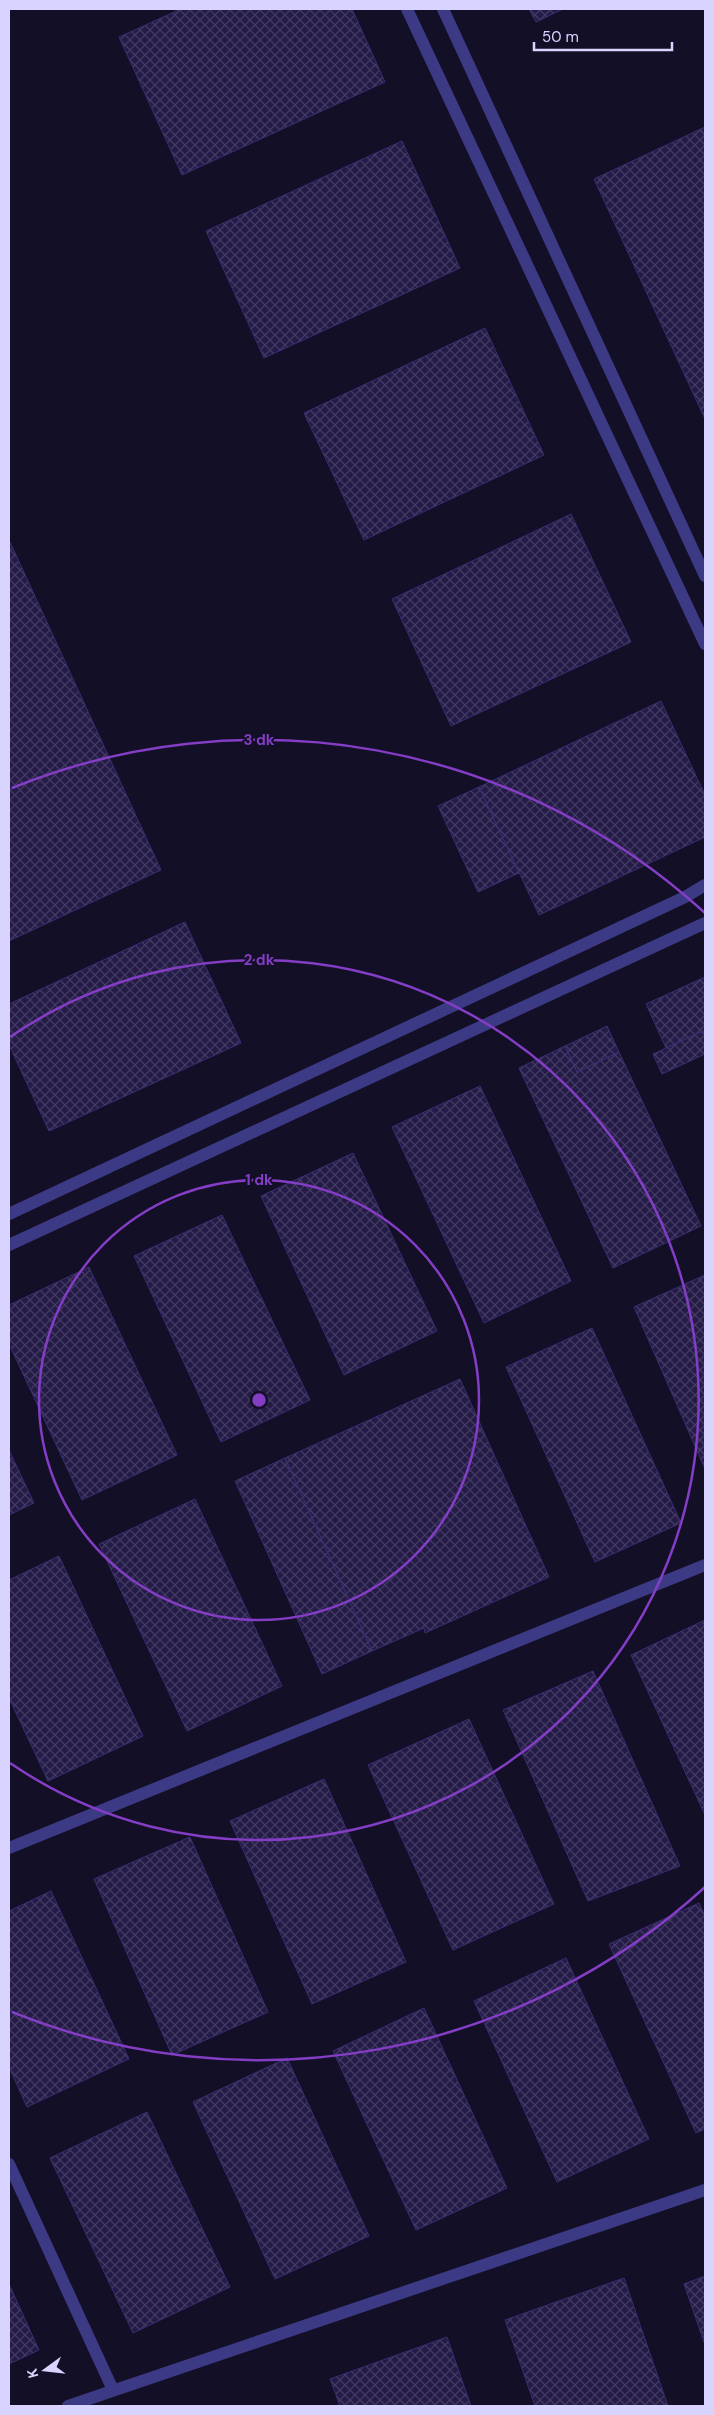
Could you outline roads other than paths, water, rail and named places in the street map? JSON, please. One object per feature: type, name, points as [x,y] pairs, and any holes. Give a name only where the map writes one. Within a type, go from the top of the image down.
[{"type":"street","points":[[408,9],[705,644]]},
{"type":"street","points":[[443,9],[705,576]]},
{"type":"street","points":[[10,1211],[685,897],[705,885]]},
{"type":"street","points":[[9,1245],[705,923]]},
{"type":"street","points":[[9,1848],[705,1565]]},
{"type":"street","points":[[9,2164],[113,2390]]},
{"type":"street","points":[[68,2406],[705,2190]]}]
